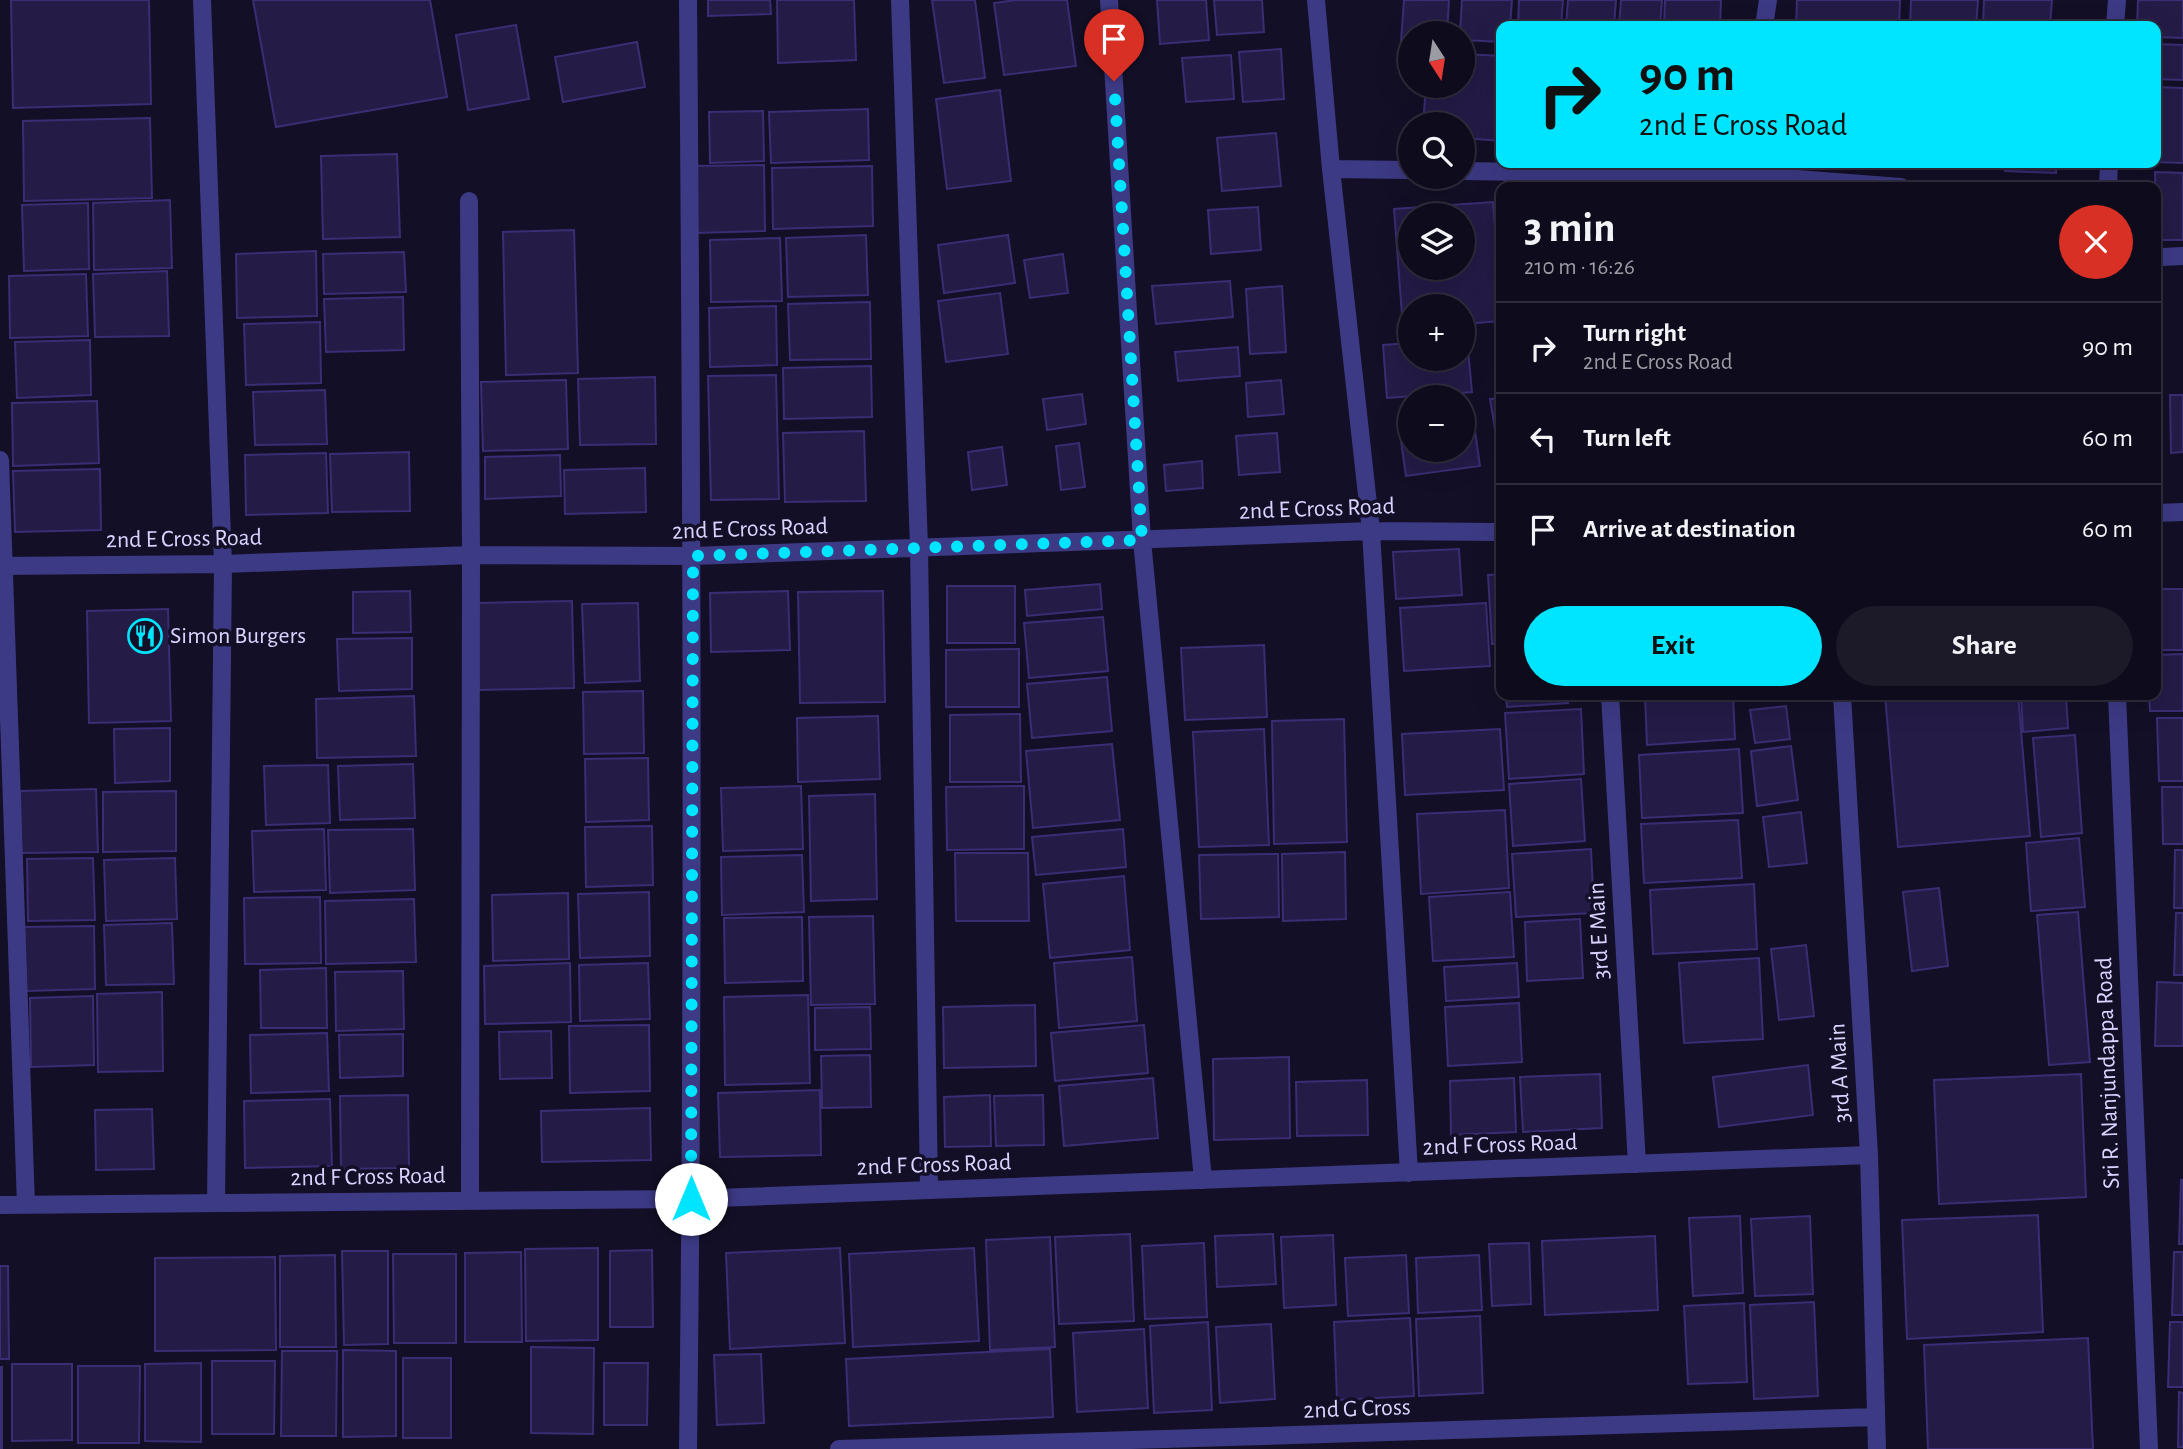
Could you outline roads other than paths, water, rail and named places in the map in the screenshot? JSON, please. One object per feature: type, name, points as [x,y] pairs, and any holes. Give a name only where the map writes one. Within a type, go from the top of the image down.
[{"type":"street","points":[[202,0],[223,564],[216,1203]]},
{"type":"street","points":[[688,0],[693,556],[688,1449]]},
{"type":"street","points":[[900,0],[919,548],[929,1190]]},
{"type":"street","points":[[1109,0],[1142,540],[1203,1180]]},
{"type":"street","points":[[1316,0],[1331,169],[1371,531],[1409,1173]]},
{"type":"street","points":[[1765,21],[1768,0]]},
{"type":"street","points":[[2115,21],[2117,0]]},
{"type":"street","points":[[1331,169],[1398,170]]},
{"type":"street","points":[[1475,171],[1747,175],[1837,182]]},
{"type":"street","points":[[469,201],[470,1200]]},
{"type":"street","points":[[2161,258],[2183,256]]},
{"type":"street","points":[[0,460],[1,566],[26,1205]]},
{"type":"street","points":[[2161,513],[2183,512]]},
{"type":"street","name":"2nd E Cross Road","points":[[1,566],[223,564],[471,555],[693,556],[1371,531],[1496,532]]},
{"type":"street","name":"3rd E Main","points":[[1610,700],[1637,1164]]},
{"type":"street","name":"3rd A Main","points":[[1843,700],[1869,1155],[1877,1449]]},
{"type":"street","name":"Sri R. Nanjundappa Road","points":[[2117,700],[2149,1449]]},
{"type":"street","name":"2nd F Cross Road","points":[[0,1205],[691,1199],[1869,1155]]},
{"type":"street","name":"2nd G Cross","points":[[839,1449],[1876,1417]]},
{"type":"place","name":"Simon Burgers","points":[[145,636]]}]
